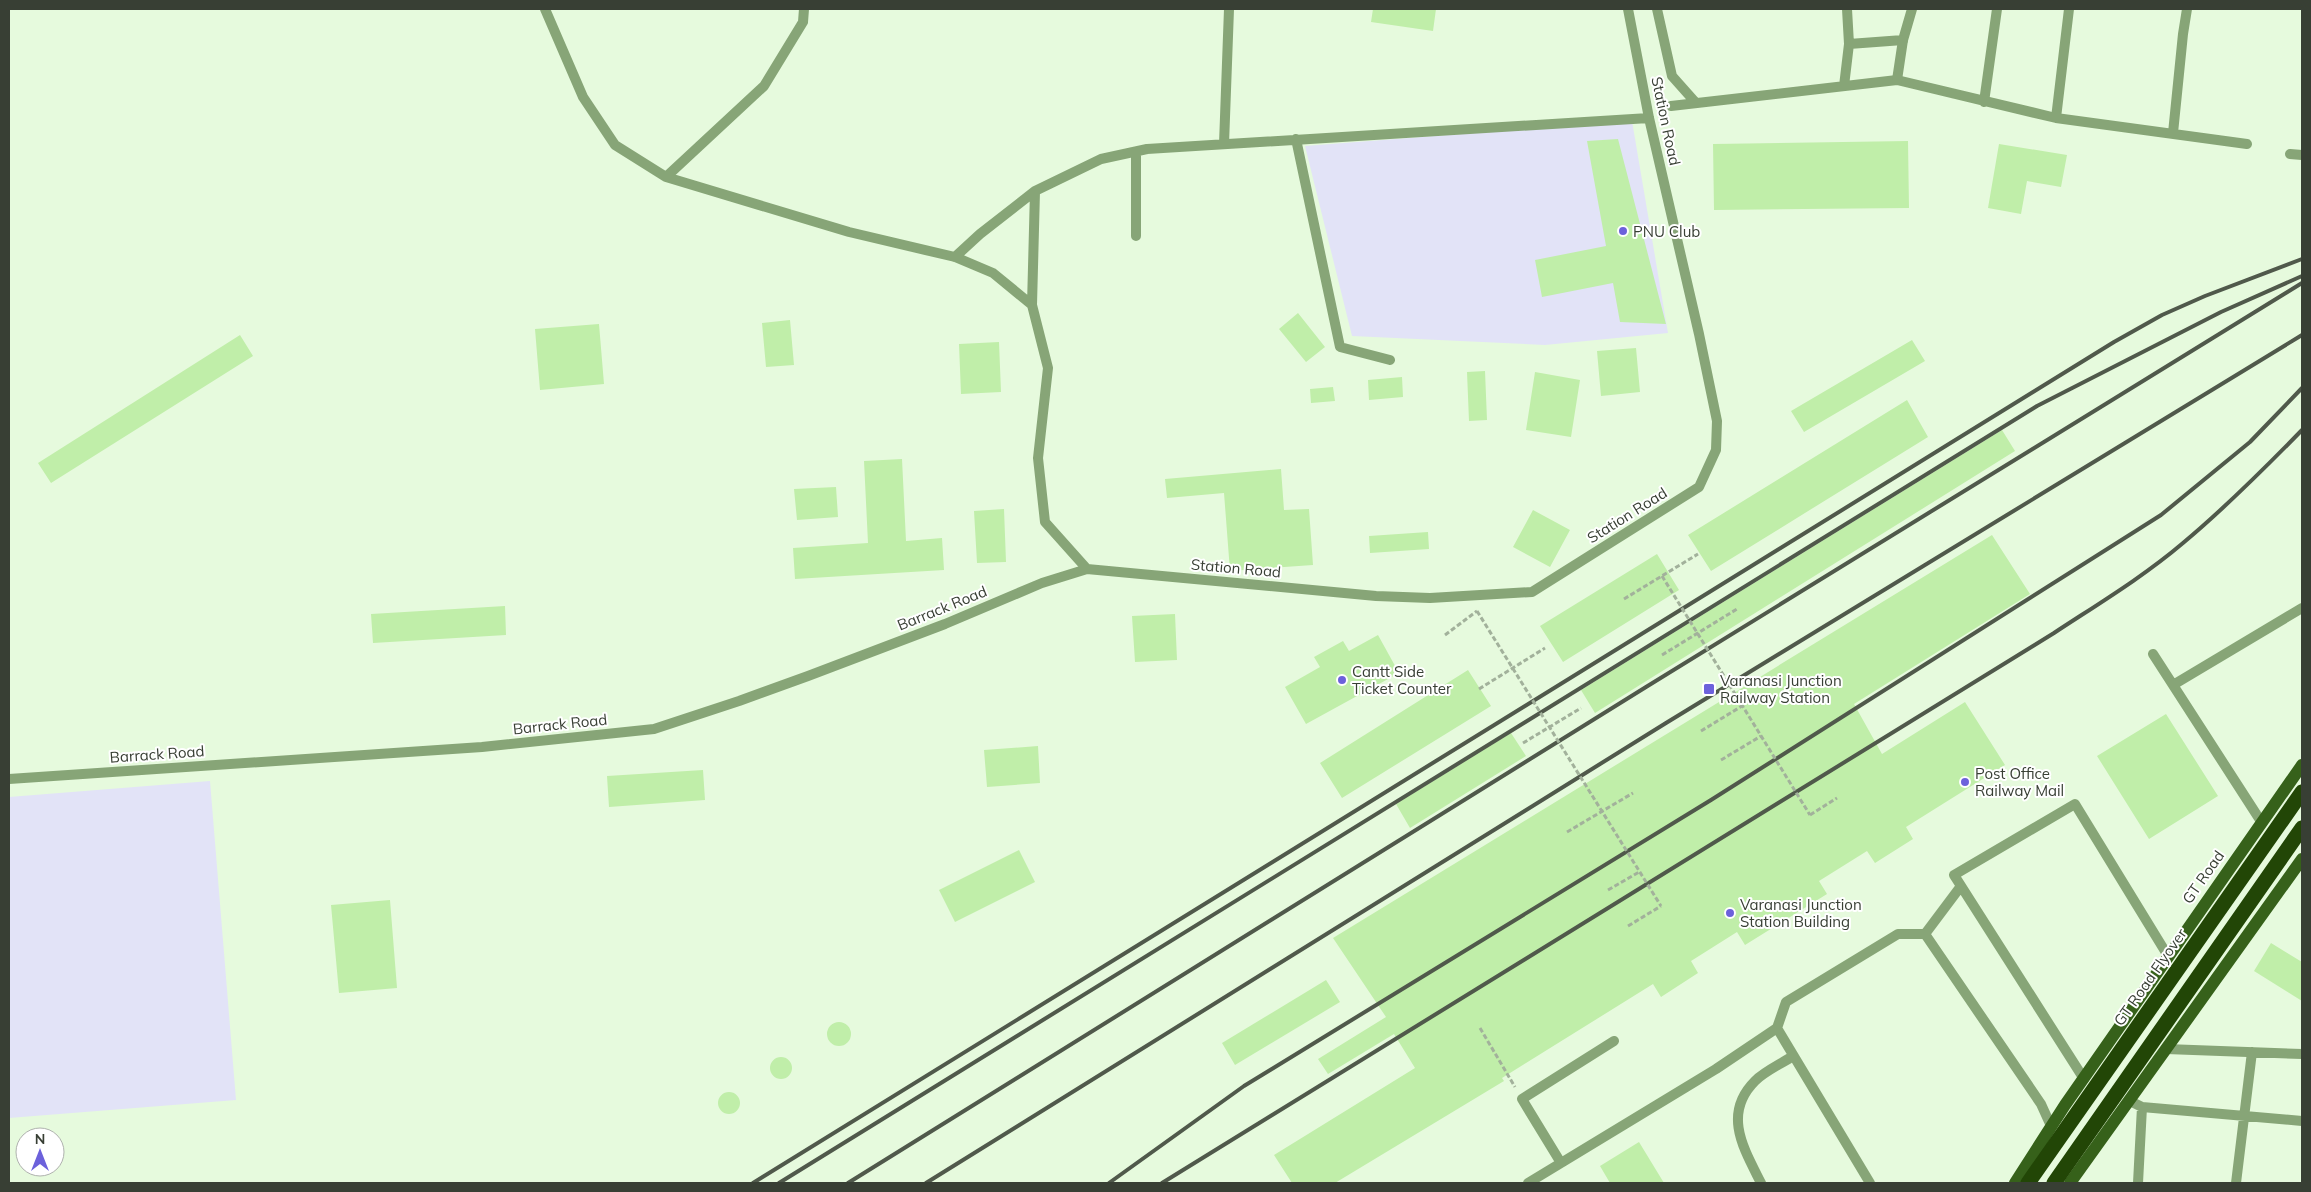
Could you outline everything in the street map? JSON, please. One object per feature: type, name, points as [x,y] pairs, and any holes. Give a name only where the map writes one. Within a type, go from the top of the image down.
[{"type":"highway","name":"GT Road Flyover","points":[[2028,1183],[2302,792]]},
{"type":"highway","points":[[2054,1183],[2302,828]]},
{"type":"main road","name":"GT Road","points":[[2016,1183],[2051,1126],[2302,765]]},
{"type":"main road","points":[[2070,1183],[2136,1104],[2166,1049],[2302,859]]},
{"type":"street","points":[[545,9],[583,97],[615,145],[666,177],[849,232],[955,257],[993,272],[1032,305]]},
{"type":"street","points":[[666,177],[764,86],[803,22],[804,9]]},
{"type":"street","points":[[1224,144],[1229,9]]},
{"type":"street","name":"Station Road","points":[[1087,569],[1376,596],[1430,598],[1532,592],[1699,487],[1716,450],[1716,421],[1699,334],[1649,118],[1628,9]]},
{"type":"street","points":[[1656,9],[1672,76],[1696,103]]},
{"type":"street","points":[[1844,86],[1849,44],[1847,9]]},
{"type":"street","points":[[1897,80],[1903,40],[1912,9]]},
{"type":"street","points":[[1984,102],[1997,9]]},
{"type":"street","points":[[2056,118],[2069,9]]},
{"type":"street","points":[[2173,133],[2183,34],[2188,9]]},
{"type":"street","points":[[1849,44],[1903,40]]},
{"type":"street","points":[[1671,106],[1897,80],[2056,118],[2247,144]]},
{"type":"street","points":[[955,257],[980,234],[1035,190],[1101,158],[1136,152],[1224,144],[1649,118]]},
{"type":"street","points":[[1296,139],[1340,347],[1390,360]]},
{"type":"street","points":[[1136,152],[1136,236]]},
{"type":"street","points":[[2290,154],[2302,155]]},
{"type":"street","points":[[1035,190],[1032,305],[1048,368],[1038,458],[1046,522],[1087,569]]},
{"type":"street","name":"Barrack Road","points":[[9,779],[482,747],[654,729],[791,682],[945,624],[1042,583],[1087,569]]},
{"type":"street","points":[[2173,685],[2302,608]]},
{"type":"street","points":[[2153,654],[2262,823]]},
{"type":"street","points":[[2084,1078],[1954,875],[2075,804],[2168,956]]},
{"type":"street","points":[[1926,934],[1961,886]]},
{"type":"street","points":[[1528,1183],[1716,1069],[1777,1028],[1786,1002],[1898,934],[1926,934]]},
{"type":"street","points":[[1926,934],[2041,1104],[2051,1126]]},
{"type":"street","points":[[1777,1028],[1870,1183]]},
{"type":"street","points":[[1561,1163],[1522,1098],[1614,1042]]},
{"type":"street","points":[[2166,1049],[2302,1054]]},
{"type":"street","points":[[2236,1183],[2252,1052]]},
{"type":"street","points":[[1761,1183],[1745,1150],[1737,1124],[1739,1102],[1755,1081],[1793,1056]]},
{"type":"street","points":[[2138,1183],[2136,1104],[2244,1117],[2302,1121]]},
{"type":"path","points":[[1624,599],[1698,554]]},
{"type":"path","points":[[1662,576],[1810,815],[1837,798]]},
{"type":"path","points":[[1662,655],[1737,609]]},
{"type":"path","points":[[1445,635],[1477,611],[1661,906],[1628,926]]},
{"type":"path","points":[[1479,689],[1544,648]]},
{"type":"path","points":[[1701,731],[1742,706]]},
{"type":"path","points":[[1523,743],[1581,708]]},
{"type":"path","points":[[1721,760],[1761,736]]},
{"type":"path","points":[[1568,832],[1633,793]]},
{"type":"path","points":[[1608,890],[1639,872]]},
{"type":"path","points":[[1480,1028],[1522,1098]]},
{"type":"shaded area","points":[[1632,121],[1668,333],[1545,345],[1352,336],[1305,146]]},
{"type":"shaded area","points":[[210,781],[236,1100],[9,1118],[9,797]]},
{"type":"building","points":[[1373,9],[1436,9],[1433,31],[1371,22]]},
{"type":"building","name":"PNU Club","points":[[1618,139],[1666,324],[1620,322],[1613,283],[1542,297],[1535,260],[1606,246],[1587,141]]},
{"type":"building","points":[[1908,141],[1909,208],[1714,210],[1713,144]]},
{"type":"building","points":[[1999,144],[2067,155],[2061,187],[2027,181],[2021,214],[1988,208]]},
{"type":"building","points":[[1298,313],[1325,347],[1306,362],[1279,329]]},
{"type":"building","points":[[790,320],[794,365],[766,367],[762,323]]},
{"type":"building","points":[[599,324],[604,384],[540,390],[535,329]]},
{"type":"building","points":[[240,335],[253,356],[51,483],[38,463]]},
{"type":"building","points":[[1912,340],[1925,361],[1804,432],[1791,411]]},
{"type":"building","points":[[999,342],[1001,392],[961,394],[959,344]]},
{"type":"building","points":[[1636,348],[1640,392],[1601,396],[1597,351]]},
{"type":"building","points":[[1485,371],[1487,420],[1469,421],[1467,372]]},
{"type":"building","points":[[1535,372],[1580,380],[1571,437],[1526,430]]},
{"type":"building","points":[[1402,377],[1403,397],[1369,400],[1368,380]]},
{"type":"building","points":[[1333,387],[1335,401],[1311,403],[1310,389]]},
{"type":"building","points":[[1907,400],[1928,437],[1711,571],[1688,535]]},
{"type":"building","points":[[2002,430],[2015,451],[1595,713],[1581,690]]},
{"type":"building","points":[[902,459],[906,541],[942,538],[944,570],[795,579],[793,548],[868,543],[864,461]]},
{"type":"building","points":[[1281,469],[1284,510],[1309,509],[1313,565],[1230,571],[1224,493],[1167,498],[1165,479]]},
{"type":"building","points":[[836,487],[838,517],[797,520],[794,489]]},
{"type":"building","points":[[1004,509],[1006,562],[977,563],[974,511]]},
{"type":"building","points":[[1533,510],[1570,530],[1550,567],[1513,547]]},
{"type":"building","points":[[1428,532],[1429,549],[1370,553],[1369,536]]},
{"type":"building","points":[[1992,535],[2030,594],[1854,704],[1882,754],[1965,702],[2005,765],[1906,827],[1913,839],[1875,863],[1867,851],[1819,881],[1827,894],[1745,945],[1737,932],[1691,961],[1698,973],[1661,997],[1653,984],[1502,1078],[1504,1081],[1335,1183],[1292,1183],[1274,1155],[1415,1068],[1394,1034],[1328,1074],[1318,1059],[1386,1017],[1333,938]]},
{"type":"building","points":[[1657,554],[1679,590],[1563,662],[1540,626]]},
{"type":"building","points":[[505,606],[506,635],[373,643],[371,614]]},
{"type":"building","points":[[1175,614],[1177,660],[1135,662],[1132,616]]},
{"type":"building","name":"Cantt Side Ticket Counter","points":[[1378,635],[1399,673],[1306,724],[1285,687],[1320,667],[1314,657],[1343,641],[1349,651]]},
{"type":"building","points":[[1468,670],[1491,706],[1342,798],[1320,763]]},
{"type":"building","points":[[2166,714],[2218,796],[2149,839],[2097,756]]},
{"type":"building","points":[[1511,733],[1526,756],[1410,828],[1396,804]]},
{"type":"building","points":[[1038,746],[1040,783],[987,787],[984,750]]},
{"type":"building","points":[[703,770],[705,800],[609,807],[607,776]]},
{"type":"building","points":[[1019,850],[1035,882],[955,922],[939,890]]},
{"type":"building","points":[[390,900],[397,988],[339,993],[331,905]]},
{"type":"building","points":[[2271,943],[2302,962],[2302,1001],[2254,971]]},
{"type":"building","points":[[1326,980],[1340,1002],[1235,1065],[1222,1043]]},
{"type":"building","points":[[839,1022],[847,1026],[851,1034],[847,1042],[839,1046],[831,1042],[827,1034],[831,1026]]},
{"type":"building","points":[[781,1057],[789,1060],[792,1068],[789,1076],[781,1079],[773,1076],[770,1068],[773,1060]]},
{"type":"building","points":[[729,1092],[737,1095],[740,1103],[737,1111],[729,1114],[721,1111],[718,1103],[721,1095]]},
{"type":"building","points":[[1639,1142],[1664,1183],[1610,1183],[1600,1166]]},
{"type":"railway","points":[[753,1183],[2114,342],[2162,315],[2205,296],[2302,259]]},
{"type":"railway","points":[[779,1183],[2037,406],[2221,312],[2302,276]]},
{"type":"railway","points":[[848,1183],[1646,687],[2302,283]]},
{"type":"railway","points":[[926,1183],[1666,723],[2302,335]]},
{"type":"railway","points":[[1109,1183],[1244,1086],[1711,800],[2161,515],[2250,442],[2302,388]]},
{"type":"railway","points":[[1162,1183],[2104,601],[2136,579],[2199,530],[2302,430]]},
{"type":"place","name":"PNU Club","points":[[1623,231]]},
{"type":"place","name":"Cantt Side Ticket Counter","points":[[1342,680]]},
{"type":"place","name":"Varanasi Junction Railway Station","points":[[1709,689]]},
{"type":"place","name":"Post Office Railway Mail","points":[[1965,782]]},
{"type":"place","name":"Varanasi Junction Station Building","points":[[1730,913]]}]
